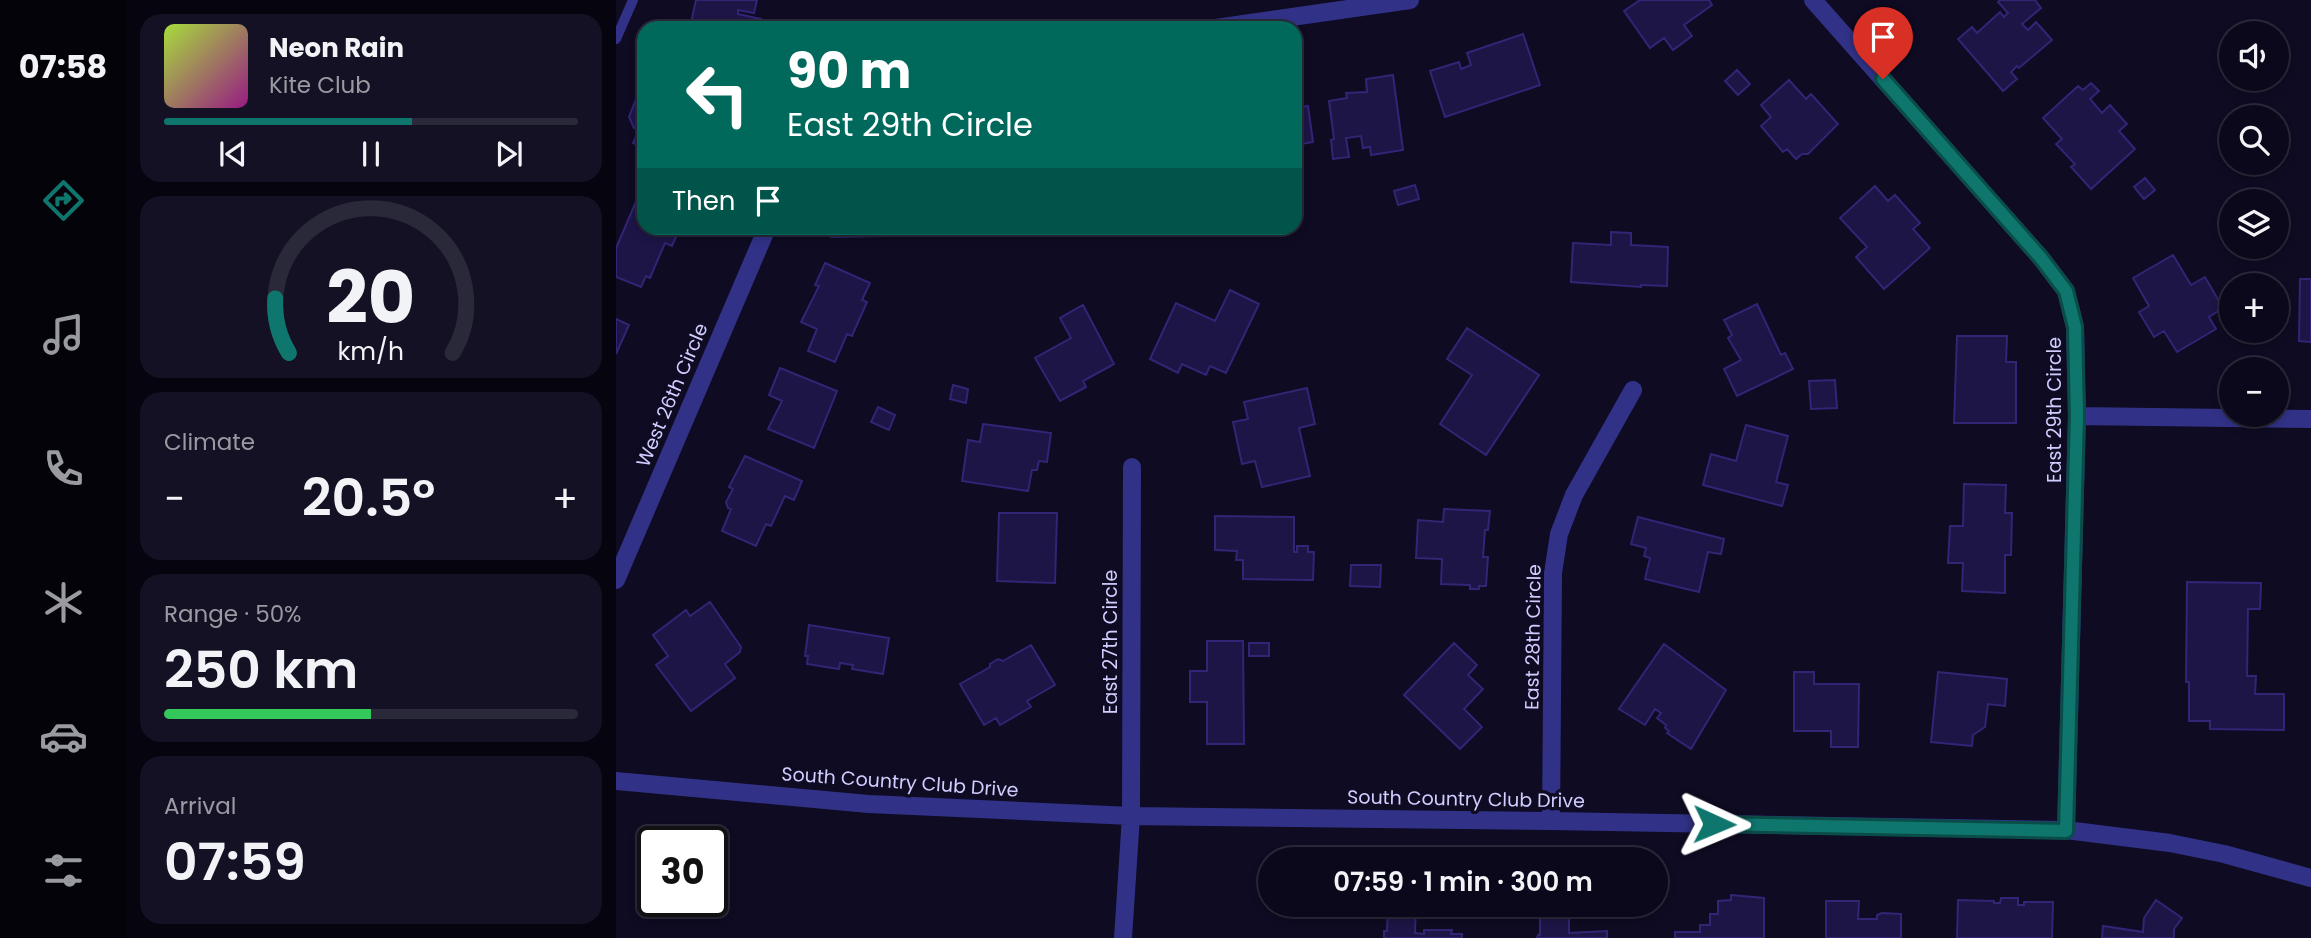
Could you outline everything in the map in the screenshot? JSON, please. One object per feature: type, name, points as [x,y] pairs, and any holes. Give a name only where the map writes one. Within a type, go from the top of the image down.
[{"type":"street","points":[[1264,21],[1410,0]]},
{"type":"street","name":"East 29th Circle","points":[[1813,0],[2041,258],[2066,291],[2075,327],[2077,416],[2066,831]]},
{"type":"street","name":"West 26th Circle","points":[[616,580],[764,235]]},
{"type":"street","name":"East 28th Circle","points":[[1551,821],[1553,573],[1559,534],[1574,495],[1633,390]]},
{"type":"street","points":[[2077,416],[2311,419]]},
{"type":"street","name":"East 27th Circle","points":[[1123,938],[1131,816],[1132,467]]},
{"type":"street","name":"South Country Club Drive","points":[[616,780],[869,804],[1131,816],[2066,831],[2170,842],[2311,878]]},
{"type":"lane","points":[[616,39],[633,0]]},
{"type":"building","points":[[696,0],[757,0],[754,13],[738,10],[738,14],[761,19],[761,21],[691,21]]},
{"type":"building","points":[[1640,0],[1709,0],[1712,5],[1684,25],[1692,36],[1673,50],[1664,38],[1650,48],[1624,11]]},
{"type":"building","points":[[2035,0],[2041,8],[2022,24],[2028,30],[2036,22],[2052,40],[2011,72],[2017,79],[2003,91],[1958,39],[1972,27],[1977,33],[2000,12],[2004,17],[2008,13],[1998,2]]},
{"type":"building","points":[[1523,34],[1540,85],[1445,117],[1430,71],[1459,62],[1461,69],[1471,65],[1467,53]]},
{"type":"building","points":[[1737,70],[1750,84],[1738,95],[1725,81]]},
{"type":"building","points":[[1393,75],[1403,150],[1371,155],[1370,147],[1363,148],[1361,136],[1346,138],[1349,157],[1333,159],[1331,140],[1334,139],[1329,101],[1347,98],[1346,93],[1367,92],[1366,79]]},
{"type":"building","points":[[1789,80],[1806,99],[1811,94],[1838,124],[1808,154],[1802,154],[1796,159],[1787,149],[1783,152],[1761,126],[1771,117],[1761,105]]},
{"type":"building","points":[[2091,83],[2099,91],[2090,99],[2102,113],[2110,105],[2127,124],[2119,131],[2135,149],[2091,189],[2071,167],[2075,164],[2056,144],[2062,139],[2043,118],[2078,86],[2083,90]]},
{"type":"building","points":[[637,97],[637,129],[629,117]]},
{"type":"building","points":[[1308,106],[1313,142],[1302,144],[1302,107]]},
{"type":"building","points":[[2145,178],[2155,190],[2144,199],[2134,187]]},
{"type":"building","points":[[1415,185],[1419,199],[1398,205],[1394,191]]},
{"type":"building","points":[[1875,186],[1888,201],[1895,195],[1920,223],[1913,229],[1930,248],[1884,289],[1856,257],[1867,247],[1840,218]]},
{"type":"building","points":[[637,199],[637,235],[677,235],[672,246],[665,243],[650,278],[646,276],[641,287],[616,277],[616,248]]},
{"type":"building","points":[[1611,232],[1631,233],[1631,245],[1668,247],[1667,286],[1571,282],[1573,243],[1611,245]]},
{"type":"building","points":[[831,235],[884,235],[884,236]]},
{"type":"building","points":[[2173,255],[2191,285],[2205,277],[2219,301],[2219,311],[2209,317],[2216,329],[2177,352],[2164,331],[2154,337],[2139,312],[2149,306],[2133,278]]},
{"type":"building","points":[[825,263],[870,283],[862,300],[867,302],[852,336],[847,334],[835,362],[808,351],[817,329],[801,322],[819,286],[815,285]]},
{"type":"building","points":[[2300,279],[2311,279],[2311,342],[2299,341]]},
{"type":"building","points":[[1230,290],[1259,304],[1226,373],[1210,366],[1206,375],[1182,364],[1178,373],[1150,359],[1176,303],[1215,321]]},
{"type":"building","points":[[1757,304],[1781,355],[1785,353],[1793,369],[1737,396],[1724,369],[1741,360],[1728,338],[1732,335],[1724,320]]},
{"type":"building","points":[[1083,305],[1114,364],[1083,381],[1086,387],[1060,401],[1035,358],[1071,338],[1060,318]]},
{"type":"building","points":[[616,319],[629,325],[616,354]]},
{"type":"building","points":[[1467,328],[1539,375],[1486,455],[1440,424],[1472,375],[1447,359]]},
{"type":"building","points":[[1957,336],[2007,336],[2006,362],[2016,362],[2016,423],[1954,423]]},
{"type":"building","points":[[780,368],[837,391],[814,448],[768,429],[782,401],[769,395]]},
{"type":"building","points":[[1835,380],[1837,408],[1811,409],[1809,381]]},
{"type":"building","points":[[953,385],[968,389],[966,403],[950,399]]},
{"type":"building","points":[[1307,388],[1315,424],[1299,428],[1310,476],[1262,487],[1255,461],[1242,464],[1233,422],[1248,419],[1244,402]]},
{"type":"building","points":[[878,407],[895,415],[889,430],[871,422]]},
{"type":"building","points":[[983,424],[1051,433],[1047,462],[1039,461],[1037,470],[1032,470],[1028,491],[962,481],[968,440],[980,442]]},
{"type":"building","points":[[1746,425],[1788,436],[1776,482],[1788,485],[1782,506],[1703,485],[1711,454],[1736,461]]},
{"type":"building","points":[[745,456],[802,481],[794,500],[785,496],[771,526],[766,524],[756,546],[722,531],[731,509],[726,502],[733,489],[729,487]]},
{"type":"building","points":[[1964,484],[2006,485],[2005,513],[2012,513],[2011,555],[2005,555],[2005,593],[1962,591],[1963,563],[1948,563],[1950,526],[1963,526]]},
{"type":"building","points":[[1444,509],[1490,511],[1483,557],[1488,557],[1486,586],[1470,589],[1470,585],[1441,584],[1442,559],[1416,558],[1418,520],[1443,522]]},
{"type":"building","points":[[999,513],[1057,513],[1055,583],[997,581]]},
{"type":"building","points":[[1215,516],[1294,517],[1294,552],[1297,552],[1297,546],[1308,546],[1308,552],[1314,552],[1313,580],[1243,579],[1243,560],[1236,560],[1237,551],[1215,550]]},
{"type":"building","points":[[1638,517],[1724,539],[1721,554],[1708,552],[1699,592],[1645,579],[1650,558],[1644,556],[1646,548],[1631,544]]},
{"type":"building","points":[[1351,565],[1381,565],[1380,587],[1350,586]]},
{"type":"building","points":[[2187,582],[2261,583],[2260,609],[2248,609],[2247,676],[2256,676],[2255,694],[2284,694],[2284,730],[2210,729],[2210,721],[2189,721],[2189,682],[2186,682]]},
{"type":"building","points":[[710,602],[741,647],[740,652],[725,664],[735,678],[691,711],[656,665],[668,656],[653,635],[686,610],[690,616]]},
{"type":"building","points":[[809,625],[889,638],[883,674],[852,669],[853,665],[840,663],[839,669],[807,664],[808,656],[805,656]]},
{"type":"building","points":[[1207,641],[1243,641],[1244,744],[1207,744],[1207,702],[1190,702],[1190,671],[1207,671]]},
{"type":"building","points":[[1249,643],[1269,643],[1269,656],[1249,656]]},
{"type":"building","points":[[1454,643],[1477,665],[1468,675],[1483,689],[1464,709],[1482,727],[1460,749],[1404,695]]},
{"type":"building","points":[[1664,644],[1726,690],[1691,749],[1667,733],[1669,731],[1665,728],[1666,725],[1657,718],[1661,713],[1655,709],[1645,725],[1619,709]]},
{"type":"building","points":[[1031,645],[1055,685],[1027,701],[1031,707],[1000,725],[996,718],[984,725],[960,684],[990,667],[990,664],[998,659],[1003,661]]},
{"type":"building","points":[[1794,672],[1814,672],[1814,684],[1859,684],[1858,747],[1831,747],[1831,731],[1794,731]]},
{"type":"building","points":[[1938,672],[2007,679],[2005,706],[1988,704],[1985,727],[1973,735],[1972,746],[1931,742]]},
{"type":"building","points":[[1731,895],[1764,898],[1764,938],[1675,938],[1675,932],[1700,932],[1700,925],[1710,925],[1710,914],[1718,914],[1718,901],[1731,900]]},
{"type":"building","points":[[2001,898],[2018,898],[2018,905],[2024,905],[2024,902],[2053,902],[2052,938],[1957,938],[1958,900],[2000,903]]},
{"type":"building","points":[[2156,900],[2182,918],[2174,929],[2174,938],[2102,938],[2103,926],[2143,932],[2144,918]]},
{"type":"building","points":[[1826,901],[1859,901],[1858,919],[1877,919],[1877,915],[1882,913],[1901,914],[1901,938],[1826,938]]},
{"type":"building","points":[[1388,917],[1416,917],[1415,933],[1424,934],[1424,930],[1452,930],[1451,934],[1462,934],[1462,938],[1384,938],[1384,931],[1387,931]]},
{"type":"building","points":[[1540,917],[1569,917],[1569,933],[1607,931],[1607,938],[1537,938],[1540,935]]},
{"type":"route","points":[[1714,824],[2066,831],[2077,416],[2075,327],[2066,291],[2041,258],[1883,79]]}]
